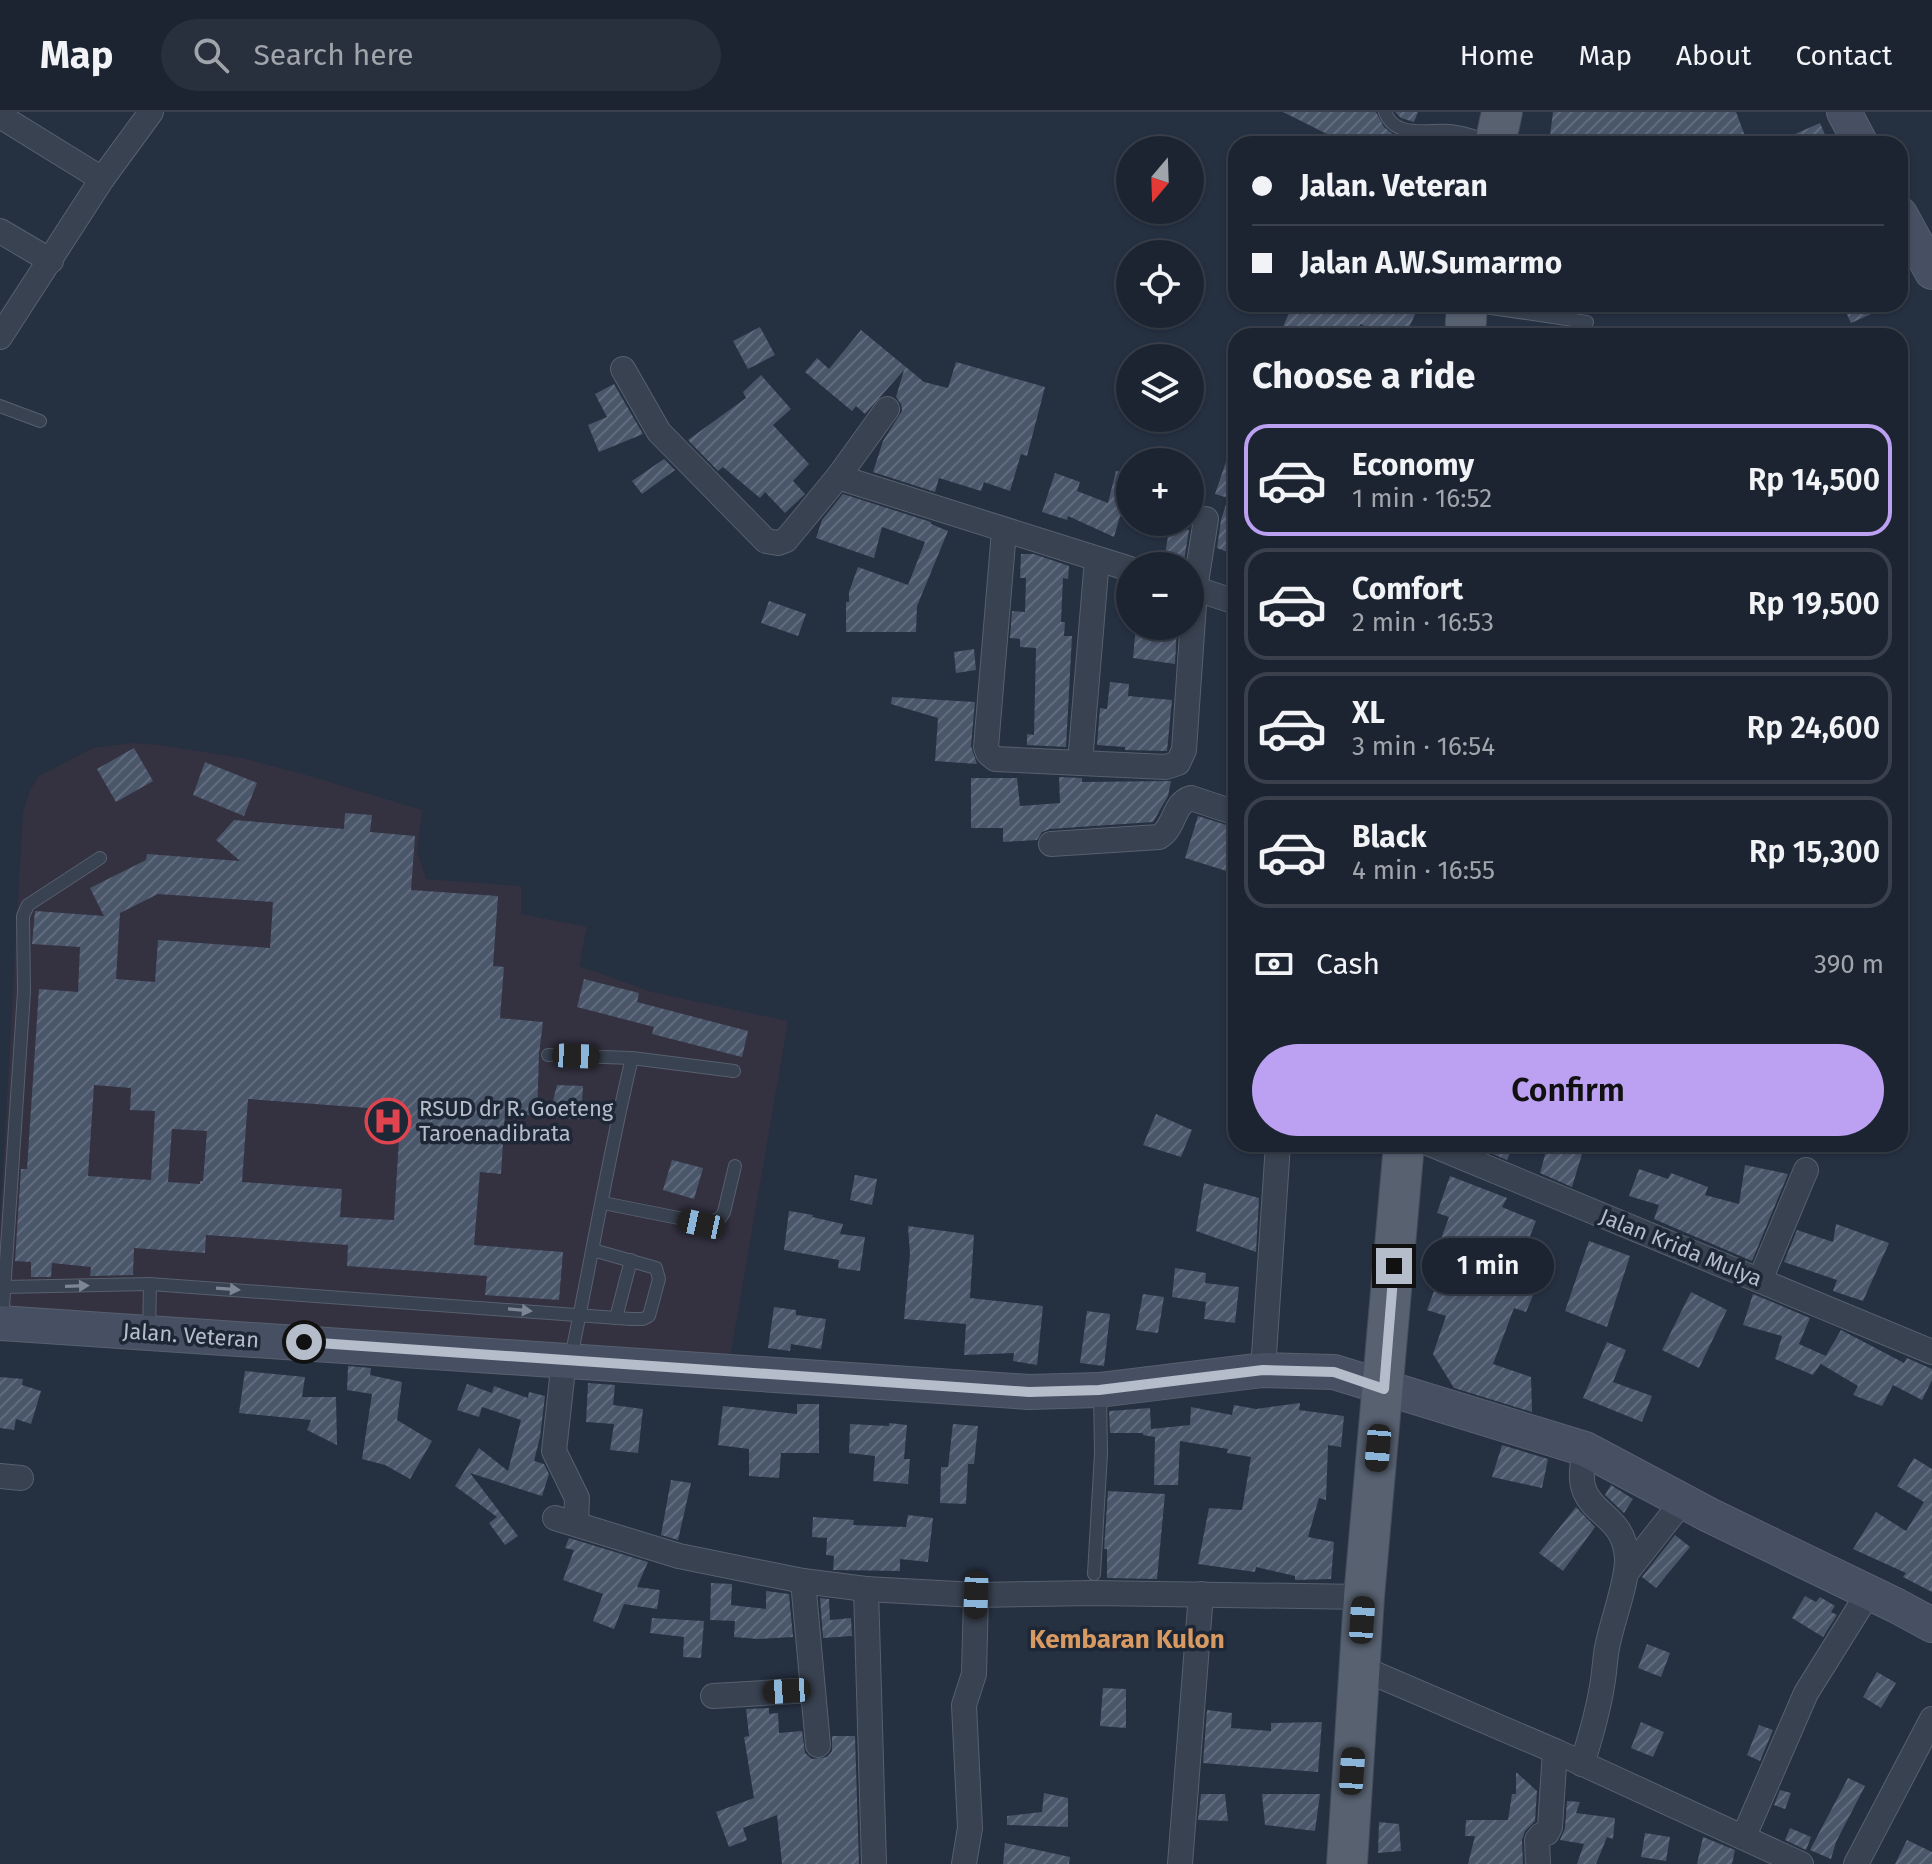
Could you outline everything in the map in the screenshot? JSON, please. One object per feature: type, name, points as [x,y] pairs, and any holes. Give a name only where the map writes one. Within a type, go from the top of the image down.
[{"type":"main road","points":[[1497,136],[1502,112]]},
{"type":"main road","points":[[1347,1864],[1364,1597],[1403,1152]]},
{"type":"street","points":[[1,335],[102,179],[151,112]]},
{"type":"street","points":[[1844,112],[1857,136]]},
{"type":"street","points":[[0,116],[102,179]]},
{"type":"street","points":[[1908,225],[1928,254]]},
{"type":"street","points":[[0,231],[51,261]]},
{"type":"street","points":[[623,369],[659,432],[766,541],[778,543],[786,540],[838,477],[887,409]]},
{"type":"street","points":[[838,477],[1116,565]]},
{"type":"street","points":[[1200,552],[1206,519]]},
{"type":"street","points":[[1004,531],[988,753],[1001,761],[1166,767],[1178,763],[1184,750],[1190,640]]},
{"type":"street","points":[[1080,763],[1097,559]]},
{"type":"street","points":[[1204,592],[1228,599]]},
{"type":"street","points":[[1051,844],[1159,837],[1170,828],[1178,806],[1191,798],[1228,810]]},
{"type":"street","points":[[1263,1370],[1277,1152]]},
{"type":"street","name":"Jalan Krida Mulya","points":[[1449,1152],[1932,1352]]},
{"type":"street","points":[[1760,1280],[1806,1170]]},
{"type":"street","name":"Jalan. Veteran","points":[[1,1323],[1029,1392],[1099,1390],[1263,1370],[1334,1372],[1585,1449],[1682,1502],[1932,1625]]},
{"type":"street","points":[[567,1360],[554,1451],[577,1498],[566,1521],[669,1553],[803,1581],[866,1589],[976,1595],[1364,1597]]},
{"type":"street","points":[[1582,1764],[1596,1719],[1607,1647],[1627,1558],[1624,1541],[1613,1521],[1590,1500],[1584,1490],[1581,1477],[1585,1449]]},
{"type":"street","points":[[1626,1573],[1682,1502]]},
{"type":"street","points":[[803,1581],[818,1745]]},
{"type":"street","points":[[866,1589],[874,1864]]},
{"type":"street","points":[[1744,1836],[1806,1693],[1869,1592]]},
{"type":"street","points":[[1180,1864],[1201,1594]]},
{"type":"street","points":[[964,1864],[970,1828],[964,1705],[974,1674],[976,1595]]},
{"type":"street","points":[[1359,1667],[1555,1751],[1801,1864]]},
{"type":"street","points":[[713,1696],[812,1690]]},
{"type":"street","points":[[1856,1864],[1932,1719]]},
{"type":"street","points":[[1538,1864],[1538,1837],[1547,1833],[1550,1827],[1555,1751]]},
{"type":"lane","points":[[1385,112],[1391,122],[1409,132],[1454,131],[1470,136]]},
{"type":"lane","points":[[1520,312],[1587,322]]},
{"type":"lane","points":[[0,406],[40,421]]},
{"type":"lane","points":[[1,1323],[24,992],[23,916],[32,902],[100,858]]},
{"type":"lane","points":[[548,1055],[632,1058],[734,1071]]},
{"type":"lane","points":[[567,1360],[580,1315],[603,1203],[611,1146],[632,1058]]},
{"type":"lane","points":[[603,1203],[709,1224],[724,1212],[735,1166]]},
{"type":"lane","points":[[4,1287],[150,1284],[616,1318],[643,1319],[649,1316],[659,1279],[656,1268],[593,1250]]},
{"type":"lane","points":[[616,1318],[631,1260]]},
{"type":"lane","points":[[149,1332],[150,1284]]},
{"type":"lane","points":[[1094,1574],[1101,1453],[1099,1390]]},
{"type":"shaded area","name":"RSUD dr R. Goeteng Taroenadibrata","points":[[131,743],[242,758],[422,810],[417,851],[426,879],[521,886],[521,914],[587,927],[579,966],[652,992],[788,1021],[730,1358],[0,1310],[0,1222],[23,812],[30,790],[39,776],[93,748]]},
{"type":"building","points":[[1283,112],[1376,112],[1384,127],[1399,136],[1331,136]]},
{"type":"building","points":[[1395,112],[1418,112],[1414,122],[1401,118]]},
{"type":"building","points":[[1553,112],[1736,112],[1745,136],[1550,136]]},
{"type":"building","points":[[1820,123],[1826,136],[1790,136]]},
{"type":"building","points":[[1290,312],[1416,312],[1409,328],[1369,328],[1360,324],[1359,328],[1282,328]]},
{"type":"building","points":[[1846,312],[1876,312],[1851,323]]},
{"type":"building","points":[[760,327],[775,355],[748,369],[733,341]]},
{"type":"building","points":[[861,330],[924,382],[948,388],[956,362],[1045,387],[1027,456],[1021,454],[1010,491],[984,482],[981,491],[939,478],[935,492],[873,472],[883,441],[902,411],[896,397],[904,370],[865,414],[856,406],[852,411],[805,372],[817,358],[829,369]]},
{"type":"building","points":[[761,375],[791,409],[773,425],[809,464],[793,481],[805,494],[785,513],[765,492],[760,498],[723,467],[718,471],[688,440],[746,398],[743,392]]},
{"type":"building","points":[[614,384],[643,434],[599,452],[588,425],[607,417],[595,394]]},
{"type":"building","points":[[1228,456],[1228,498],[1215,494]]},
{"type":"building","points":[[664,459],[675,470],[642,494],[632,481]]},
{"type":"building","points":[[1116,471],[1114,537],[1068,516],[1067,520],[1042,512],[1055,473],[1080,482],[1077,491],[1108,503]]},
{"type":"building","points":[[843,494],[931,522],[948,531],[917,606],[916,632],[846,632],[846,602],[849,602],[849,592],[858,567],[908,585],[925,542],[882,527],[874,558],[816,538],[822,520]]},
{"type":"building","points":[[1228,498],[1228,552],[1217,548]]},
{"type":"building","points":[[1168,536],[1188,536],[1185,552],[1165,552]]},
{"type":"building","points":[[1021,554],[1034,554],[1069,566],[1068,579],[1063,578],[1061,622],[1065,622],[1064,636],[1072,636],[1066,747],[1027,745],[1027,734],[1034,735],[1036,648],[1020,647],[1020,639],[1010,638],[1012,611],[1025,612],[1026,578],[1020,578]]},
{"type":"building","points":[[769,601],[806,614],[798,636],[761,623]]},
{"type":"building","points":[[1135,640],[1176,640],[1175,664],[1133,658]]},
{"type":"building","points":[[974,649],[976,670],[956,673],[954,652]]},
{"type":"building","points":[[1110,682],[1129,684],[1128,696],[1172,700],[1167,751],[1125,750],[1125,747],[1097,745],[1100,708],[1107,709]]},
{"type":"building","points":[[892,697],[975,702],[971,746],[977,764],[935,761],[938,718],[891,704]]},
{"type":"building","points":[[134,748],[153,781],[116,802],[97,769]]},
{"type":"building","points":[[205,762],[257,783],[244,816],[193,795]]},
{"type":"building","points":[[1059,777],[1082,778],[1082,782],[1171,781],[1168,796],[1153,822],[1050,829],[1042,832],[1037,840],[1003,842],[1003,828],[971,828],[971,778],[1017,778],[1020,806],[1060,803]]},
{"type":"building","points":[[345,813],[372,815],[370,832],[415,836],[411,890],[498,896],[493,966],[504,967],[500,1018],[543,1022],[537,1116],[505,1113],[501,1174],[480,1172],[474,1245],[563,1252],[559,1300],[485,1295],[487,1276],[347,1266],[348,1245],[206,1235],[205,1253],[134,1248],[133,1275],[90,1276],[91,1267],[52,1263],[51,1277],[31,1277],[31,1262],[15,1261],[21,1169],[27,1169],[39,989],[78,992],[80,947],[32,944],[35,911],[104,916],[90,888],[146,860],[147,854],[240,861],[216,840],[234,820],[344,829]],"holes":[[[158,894],[273,902],[270,948],[158,940],[155,982],[116,979],[120,913]],[[94,1085],[131,1088],[130,1110],[155,1111],[151,1180],[88,1176]],[[248,1099],[395,1110],[394,1121],[400,1122],[394,1220],[340,1217],[342,1189],[242,1182]],[[172,1129],[207,1131],[203,1181],[200,1184],[168,1182]]]},
{"type":"building","points":[[1198,816],[1228,825],[1228,871],[1185,858]]},
{"type":"building","points":[[584,979],[639,993],[637,1002],[748,1031],[742,1057],[652,1034],[654,1027],[577,1007]]},
{"type":"building","points":[[557,1085],[583,1086],[581,1119],[549,1117]]},
{"type":"building","points":[[1156,1114],[1192,1130],[1181,1157],[1143,1145]]},
{"type":"building","points":[[1488,1152],[1510,1152],[1507,1160]]},
{"type":"building","points":[[1546,1152],[1583,1152],[1572,1187],[1540,1173]]},
{"type":"building","points":[[672,1160],[703,1168],[694,1199],[663,1190]]},
{"type":"building","points":[[1745,1165],[1788,1174],[1752,1261],[1654,1219],[1659,1205],[1629,1196],[1639,1169],[1668,1179],[1671,1173],[1708,1187],[1705,1195],[1739,1204]]},
{"type":"building","points":[[855,1175],[877,1179],[872,1205],[850,1200]]},
{"type":"building","points":[[1450,1176],[1507,1198],[1502,1207],[1536,1221],[1514,1276],[1536,1288],[1526,1312],[1514,1308],[1493,1364],[1531,1377],[1532,1412],[1454,1388],[1433,1354],[1446,1316],[1427,1310],[1437,1283],[1447,1286],[1458,1256],[1438,1247],[1449,1217],[1437,1213]]},
{"type":"building","points":[[1204,1183],[1259,1198],[1256,1252],[1196,1231]]},
{"type":"building","points":[[789,1211],[843,1224],[840,1234],[865,1237],[860,1271],[838,1268],[839,1260],[784,1250]]},
{"type":"building","points":[[1836,1224],[1889,1243],[1863,1301],[1833,1291],[1837,1280],[1784,1262],[1797,1230],[1833,1242]]},
{"type":"building","points":[[908,1226],[974,1235],[970,1298],[1043,1306],[1037,1365],[1013,1361],[1014,1353],[964,1355],[966,1324],[904,1319],[910,1254]]},
{"type":"building","points":[[1589,1241],[1630,1256],[1607,1327],[1565,1311]]},
{"type":"building","points":[[1175,1268],[1206,1273],[1205,1283],[1239,1287],[1235,1323],[1204,1319],[1206,1302],[1172,1297]]},
{"type":"building","points":[[1691,1292],[1727,1310],[1699,1368],[1662,1350]]},
{"type":"building","points":[[1143,1294],[1164,1297],[1158,1333],[1136,1330]]},
{"type":"building","points":[[1753,1294],[1810,1318],[1799,1344],[1826,1356],[1813,1375],[1775,1359],[1782,1336],[1743,1325]]},
{"type":"building","points":[[774,1307],[796,1310],[796,1315],[826,1319],[821,1349],[791,1344],[790,1351],[768,1348]]},
{"type":"building","points":[[1087,1311],[1110,1314],[1104,1366],[1080,1363]]},
{"type":"building","points":[[1841,1330],[1904,1363],[1907,1358],[1932,1369],[1932,1380],[1922,1400],[1893,1385],[1882,1406],[1853,1395],[1858,1386],[1821,1364]]},
{"type":"building","points":[[1607,1342],[1626,1350],[1613,1382],[1652,1396],[1642,1422],[1583,1398]]},
{"type":"building","points":[[348,1366],[371,1368],[370,1375],[402,1382],[397,1420],[432,1441],[410,1479],[385,1465],[362,1459],[372,1394],[347,1390]]},
{"type":"building","points":[[245,1371],[305,1377],[302,1397],[336,1397],[337,1445],[307,1430],[311,1420],[239,1413]]},
{"type":"building","points":[[0,1377],[23,1379],[22,1385],[41,1391],[31,1424],[16,1419],[14,1430],[0,1428]]},
{"type":"building","points":[[588,1383],[615,1385],[613,1405],[643,1409],[638,1453],[610,1450],[614,1424],[586,1422]]},
{"type":"building","points":[[467,1384],[492,1393],[494,1386],[528,1398],[529,1392],[545,1396],[534,1461],[544,1464],[549,1474],[542,1496],[470,1473],[518,1536],[505,1545],[489,1523],[497,1517],[455,1486],[479,1448],[508,1471],[521,1420],[482,1407],[479,1417],[457,1410]]},
{"type":"building","points":[[1300,1403],[1299,1410],[1344,1416],[1341,1447],[1328,1445],[1326,1500],[1319,1498],[1308,1537],[1334,1542],[1331,1579],[1295,1580],[1295,1576],[1256,1567],[1255,1572],[1198,1564],[1209,1508],[1242,1510],[1251,1457],[1227,1453],[1228,1449],[1180,1441],[1178,1485],[1154,1485],[1155,1437],[1143,1433],[1110,1433],[1109,1411],[1150,1408],[1151,1429],[1190,1425],[1191,1407],[1232,1415],[1234,1405],[1256,1409]]},
{"type":"building","points":[[797,1404],[819,1404],[819,1453],[781,1453],[779,1478],[749,1476],[749,1449],[718,1445],[723,1406],[797,1414]]},
{"type":"building","points":[[889,1423],[907,1425],[904,1459],[910,1459],[908,1484],[873,1481],[875,1456],[849,1453],[850,1424],[889,1426]]},
{"type":"building","points":[[953,1424],[978,1426],[974,1464],[968,1464],[966,1504],[940,1503],[941,1467],[948,1467]]},
{"type":"building","points":[[1502,1445],[1548,1459],[1542,1488],[1492,1477]]},
{"type":"building","points":[[1914,1458],[1932,1469],[1932,1592],[1903,1577],[1906,1573],[1853,1549],[1876,1512],[1906,1531],[1924,1502],[1897,1486]]},
{"type":"building","points":[[671,1480],[691,1483],[678,1540],[661,1535]]},
{"type":"building","points":[[1611,1485],[1633,1499],[1624,1513],[1605,1495]]},
{"type":"building","points":[[1108,1491],[1165,1494],[1157,1579],[1107,1578],[1107,1549],[1104,1549]]},
{"type":"building","points":[[1576,1507],[1595,1527],[1563,1571],[1539,1553]]},
{"type":"building","points":[[908,1515],[933,1518],[928,1562],[900,1559],[900,1571],[833,1570],[834,1556],[826,1555],[827,1538],[812,1537],[813,1517],[854,1520],[853,1525],[906,1527]]},
{"type":"building","points":[[1675,1535],[1690,1547],[1656,1588],[1642,1577]]},
{"type":"building","points":[[569,1538],[648,1562],[637,1587],[660,1590],[657,1609],[624,1604],[614,1629],[593,1621],[603,1594],[563,1580],[574,1550],[565,1548]]},
{"type":"building","points":[[711,1583],[732,1584],[731,1605],[766,1609],[766,1591],[789,1594],[793,1637],[734,1637],[735,1621],[710,1620]]},
{"type":"building","points":[[1805,1596],[1816,1602],[1820,1597],[1835,1606],[1831,1612],[1837,1615],[1823,1637],[1792,1618]]},
{"type":"building","points":[[820,1598],[829,1599],[830,1620],[851,1618],[852,1636],[823,1638]]},
{"type":"building","points":[[652,1618],[704,1621],[701,1658],[683,1657],[684,1637],[650,1633]]},
{"type":"building","points":[[1647,1644],[1670,1653],[1661,1677],[1638,1668]]},
{"type":"building","points":[[1877,1672],[1896,1683],[1881,1708],[1863,1697]]},
{"type":"building","points":[[1103,1688],[1126,1689],[1126,1728],[1100,1726]]},
{"type":"building","points":[[769,1708],[769,1714],[778,1713],[779,1733],[802,1731],[805,1753],[812,1759],[827,1757],[832,1751],[832,1736],[855,1736],[859,1864],[782,1864],[777,1815],[743,1828],[747,1840],[729,1847],[716,1812],[754,1798],[744,1737],[749,1736],[746,1709]]},
{"type":"building","points":[[1207,1710],[1232,1713],[1231,1728],[1271,1731],[1271,1723],[1322,1722],[1318,1772],[1203,1763]]},
{"type":"building","points":[[1641,1722],[1664,1732],[1653,1757],[1631,1748]]},
{"type":"building","points":[[1759,1725],[1773,1730],[1760,1761],[1747,1755]]},
{"type":"building","points":[[1516,1772],[1537,1791],[1535,1821],[1525,1831],[1522,1840],[1523,1864],[1468,1864],[1475,1836],[1465,1836],[1466,1820],[1508,1820],[1512,1794],[1516,1794]]},
{"type":"building","points":[[1848,1778],[1865,1786],[1836,1842],[1831,1859],[1810,1850]]},
{"type":"building","points":[[1780,1790],[1791,1793],[1785,1809],[1774,1805]]},
{"type":"building","points":[[1044,1793],[1068,1798],[1068,1827],[1007,1825],[1007,1816],[1042,1812]]},
{"type":"building","points":[[1201,1794],[1225,1794],[1228,1821],[1198,1820]]},
{"type":"building","points":[[1262,1794],[1320,1794],[1315,1831],[1265,1825]]},
{"type":"building","points":[[1567,1801],[1580,1802],[1576,1813],[1615,1818],[1613,1839],[1607,1837],[1596,1864],[1577,1864],[1584,1844],[1560,1840],[1565,1828]]},
{"type":"building","points":[[1379,1822],[1399,1824],[1401,1851],[1378,1853]]},
{"type":"building","points":[[1790,1828],[1811,1837],[1806,1850],[1785,1840]]},
{"type":"building","points":[[1645,1833],[1670,1837],[1666,1861],[1641,1857]]},
{"type":"building","points":[[1703,1837],[1735,1850],[1732,1864],[1697,1864]]},
{"type":"building","points":[[1907,1840],[1932,1852],[1932,1864],[1895,1864]]},
{"type":"building","points":[[1005,1843],[1070,1857],[1069,1864],[1003,1864]]},
{"type":"place","name":"RSUD dr R. Goeteng Taroenadibrata","points":[[388,1121]]},
{"type":"district","name":"Kembaran Kulon","points":[[1127,1639]]},
{"type":"route","points":[[304,1342],[1029,1392],[1099,1390],[1263,1370],[1334,1372],[1384,1389],[1394,1266]]}]
